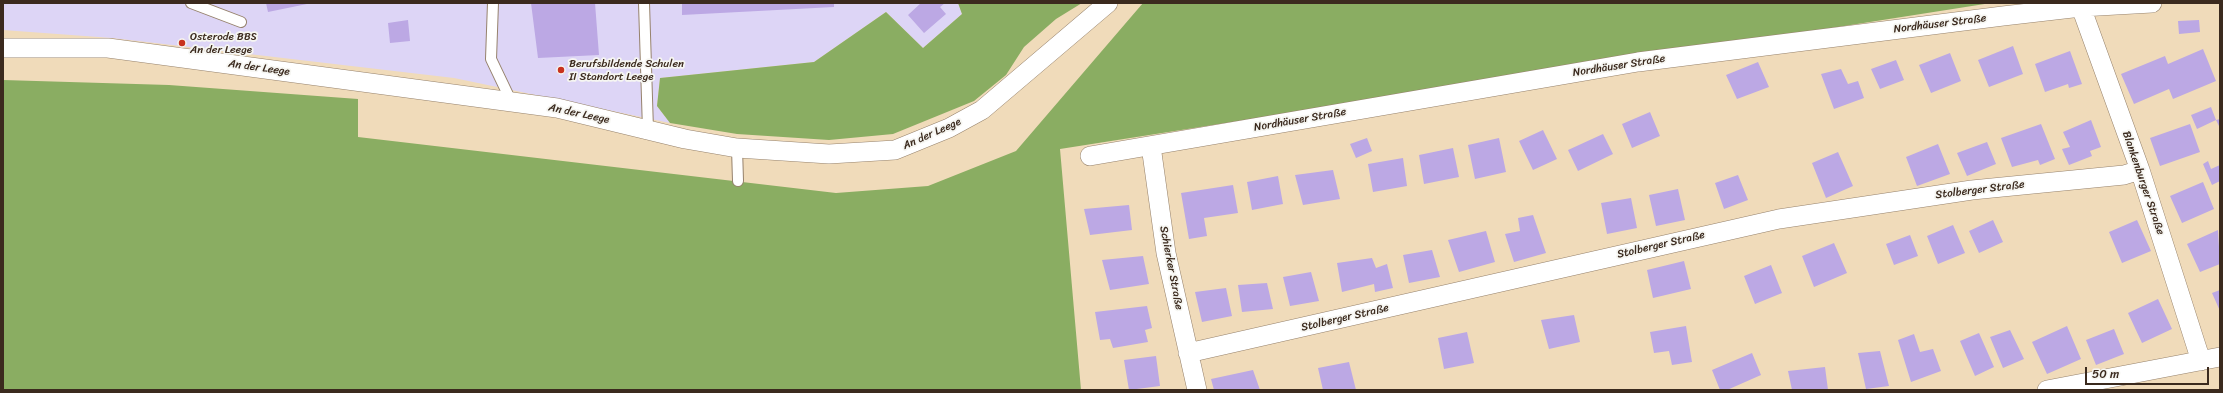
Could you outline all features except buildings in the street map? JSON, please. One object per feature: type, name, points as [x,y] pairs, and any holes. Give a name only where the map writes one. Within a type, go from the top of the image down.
[{"type":"street","name":"An der Leege","points":[[3,48],[108,48],[557,108],[685,139],[737,148],[829,154],[895,150],[949,128],[982,110],[1108,3]]},
{"type":"street","name":"Nordhäuser Straße","points":[[1090,156],[1638,62],[2081,7],[2152,3]]},
{"type":"street","name":"Blankenburger Straße","points":[[2081,7],[2140,170],[2201,361]]},
{"type":"street","name":"Schierker Straße","points":[[1151,146],[1166,253],[1196,390]]},
{"type":"street","name":"Stolberger Straße","points":[[1188,353],[1779,219],[1965,191],[2124,175],[2140,170]]},
{"type":"street","points":[[2047,390],[2085,386],[2220,357]]},
{"type":"lane","points":[[191,3],[241,22]]},
{"type":"lane","points":[[493,3],[491,59],[512,103]]},
{"type":"lane","points":[[644,3],[648,130]]},
{"type":"lane","points":[[737,148],[738,181]]},
{"type":"shaded area","name":"Berufsbildende Schulen II Standort Leege","points":[[3,3],[958,3],[962,14],[923,48],[886,12],[814,62],[660,78],[657,106],[670,123],[454,78],[112,38],[3,30]]},
{"type":"green space","points":[[958,3],[1082,3],[1056,19],[1024,47],[1006,75],[974,101],[893,134],[829,140],[737,134],[670,123],[657,106],[660,78],[814,62],[886,12],[923,48],[962,14]]},
{"type":"green space","points":[[1143,3],[1991,3],[1060,149],[1081,390],[3,390],[3,80],[169,85],[358,99],[358,137],[836,193],[928,186],[1016,151]]},
{"type":"place","name":"Osterode BBS An der Leege","points":[[182,43]]},
{"type":"place","name":"Berufsbildende Schulen II Standort Leege","points":[[561,70]]}]
